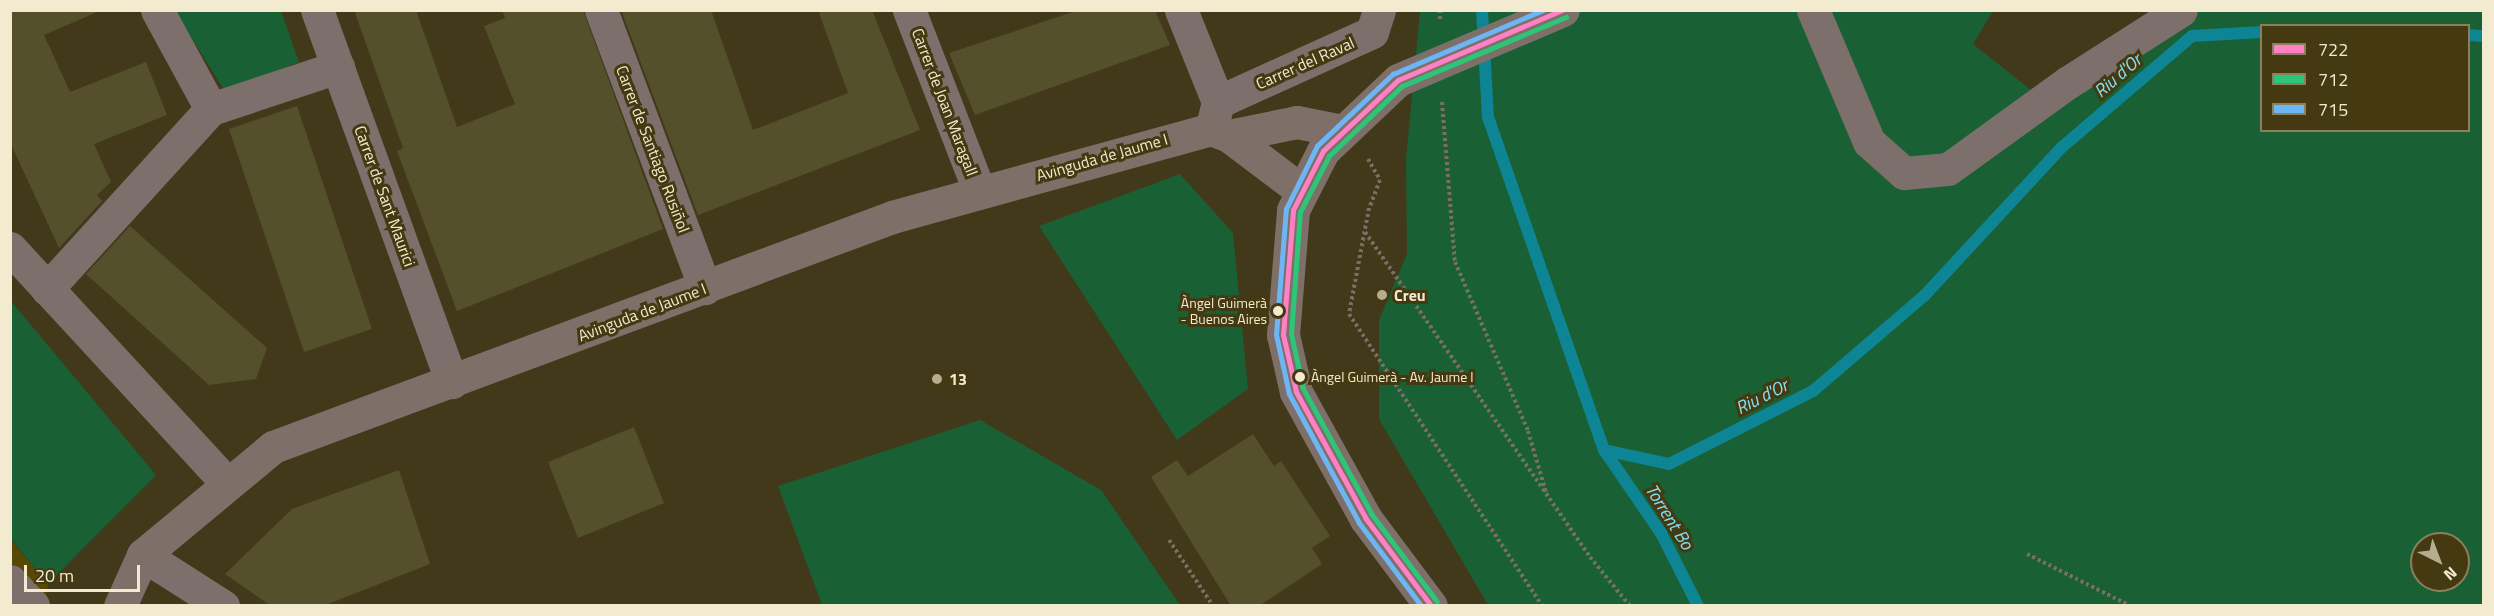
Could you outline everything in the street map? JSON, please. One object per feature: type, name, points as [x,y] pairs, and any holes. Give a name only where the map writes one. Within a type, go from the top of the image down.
[{"type":"street","points":[[157,10],[211,109]]},
{"type":"street","name":"Carrer de Sant Maurici","points":[[317,10],[452,382]]},
{"type":"street","name":"Carrer de Santiago Rusiñol","points":[[601,10],[705,288]]},
{"type":"street","name":"Carrer de Joan Maragall","points":[[909,10],[980,192]]},
{"type":"street","points":[[1181,10],[1219,123],[1302,191]]},
{"type":"street","name":"Carrer del Raval","points":[[1219,123],[1372,32],[1379,10]]},
{"type":"street","points":[[1422,600],[1366,519],[1296,392],[1283,335],[1287,234],[1302,191],[1323,151],[1342,130],[1398,80],[1563,10]]},
{"type":"street","points":[[1813,10],[1869,142],[1904,173],[1948,169],[2067,83],[2181,10]]},
{"type":"street","points":[[47,290],[211,109],[338,67]]},
{"type":"street","name":"Avinguda de Jaume I","points":[[120,606],[143,555],[273,447],[892,217],[1219,123],[1297,122],[1342,130]]},
{"type":"street","points":[[10,248],[227,483]]},
{"type":"street","points":[[143,555],[223,606]]},
{"type":"street","points":[[10,581],[33,606]]},
{"type":"path","points":[[1440,10],[1440,33]]},
{"type":"path","points":[[1442,99],[1455,262],[1528,431],[1547,496]]},
{"type":"path","points":[[1342,130],[1376,167],[1380,180],[1365,232],[1349,314],[1542,606]]},
{"type":"path","points":[[1365,232],[1547,496],[1630,606]]},
{"type":"path","points":[[1169,540],[1213,606]]},
{"type":"path","points":[[2027,554],[2131,606]]},
{"type":"shaded area","points":[[10,539],[48,584],[45,605],[11,605]]},
{"type":"green space","points":[[174,11],[281,11],[299,62],[225,91]]},
{"type":"green space","points":[[1420,11],[1993,11],[1973,44],[2050,105],[2150,11],[2483,11],[2483,605],[1488,605],[1379,419],[1379,320],[1407,254],[1406,159]]},
{"type":"green space","points":[[1180,174],[1233,233],[1248,389],[1177,440],[1039,226]]},
{"type":"green space","points":[[11,301],[156,475],[48,584],[11,539]]},
{"type":"green space","points":[[980,420],[1101,490],[1180,605],[822,605],[778,486]]},
{"type":"building","points":[[10,10],[102,10],[44,35],[70,92],[146,62],[167,115],[94,144],[111,182],[97,195],[102,201],[59,248],[10,142]]},
{"type":"building","points":[[354,10],[416,10],[457,127],[515,104],[484,26],[505,18],[502,10],[583,10],[663,229],[457,311],[397,151],[403,148]]},
{"type":"building","points":[[621,10],[711,10],[753,130],[848,93],[818,10],[872,10],[920,130],[698,215]]},
{"type":"building","points":[[1079,10],[1155,10],[1170,45],[975,115],[949,53]]},
{"type":"building","points":[[297,106],[372,329],[304,352],[229,129]]},
{"type":"building","points":[[130,226],[267,348],[256,379],[209,385],[86,274]]},
{"type":"building","points":[[634,427],[664,503],[578,538],[548,462]]},
{"type":"building","points":[[1253,434],[1274,466],[1281,461],[1330,536],[1312,548],[1322,564],[1259,606],[1231,606],[1151,477],[1177,460],[1188,476]]},
{"type":"building","points":[[399,470],[430,564],[323,606],[271,606],[225,574],[292,509]]},
{"type":"waterway","name":"Riu d'Or","points":[[1482,10],[1488,117],[1604,450],[1669,464],[1813,391],[1925,295],[2061,148],[2192,36],[2260,32]]},
{"type":"waterway","name":"Riu d'Or","points":[[2470,35],[2484,36]]},
{"type":"waterway","name":"Torrent Bo","points":[[1604,450],[1661,533],[1698,606]]},
{"type":"transit line","name":"715","points":[[1421,606],[1359,523],[1289,394],[1276,335],[1286,209],[1317,146],[1393,74],[1543,10]]},
{"type":"transit line","name":"722","points":[[1431,606],[1366,519],[1296,392],[1283,335],[1293,210],[1323,151],[1398,80],[1562,10]]},
{"type":"transit line","name":"712","points":[[1437,602],[1372,515],[1303,389],[1291,334],[1300,212],[1329,156],[1402,86],[1566,17]]},
{"type":"place","name":"Creu","points":[[1382,295]]},
{"type":"place","name":"Àngel Guimerà - Buenos Aires","points":[[1278,311]]},
{"type":"place","name":"Àngel Guimerà - Av. Jaume l","points":[[1300,377]]},
{"type":"place","name":"13","points":[[937,379]]}]
